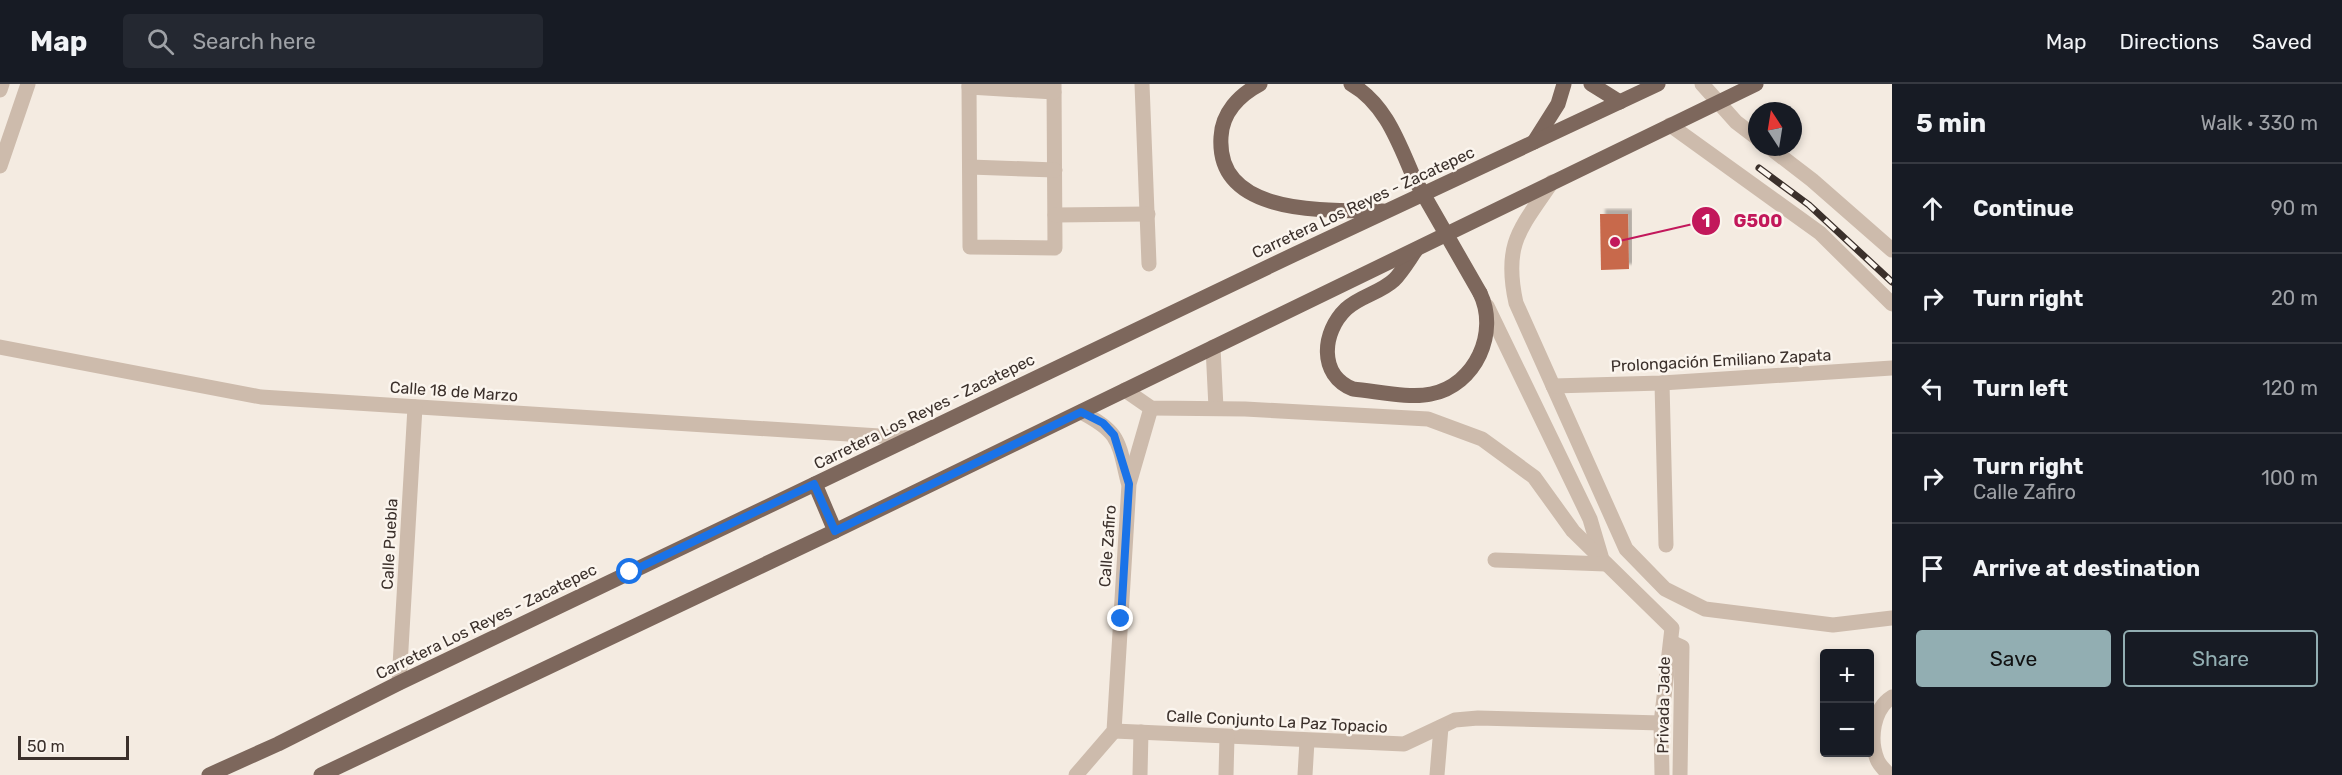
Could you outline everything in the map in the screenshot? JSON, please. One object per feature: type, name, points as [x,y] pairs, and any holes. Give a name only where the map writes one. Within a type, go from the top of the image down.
[{"type":"main road","points":[[1260,84],[1237,100],[1223,125],[1222,153],[1237,182],[1250,192],[1287,206],[1314,210],[1386,211]]},
{"type":"main road","points":[[1351,84],[1367,95],[1384,116],[1414,178],[1483,299],[1487,328],[1482,350],[1470,371],[1441,392],[1424,396],[1353,389],[1339,382],[1332,373],[1327,355],[1328,340],[1335,324],[1347,308],[1379,291],[1395,279],[1417,249]]},
{"type":"main road","points":[[1533,142],[1558,104],[1564,84]]},
{"type":"main road","points":[[1592,84],[1620,102]]},
{"type":"main road","name":"Carretera Los Reyes - Zacatepec","points":[[208,775],[278,744],[399,683],[1386,211],[1658,84]]},
{"type":"main road","points":[[321,775],[835,531],[1756,84]]},
{"type":"main road","points":[[814,484],[835,531]]},
{"type":"street","points":[[0,90],[2,84]]},
{"type":"street","points":[[0,166],[28,84]]},
{"type":"street","points":[[1142,84],[1149,264]]},
{"type":"street","points":[[1702,84],[1736,122],[1748,131]]},
{"type":"street","points":[[969,86],[1054,88],[1055,248],[970,247],[969,86]]},
{"type":"street","points":[[1670,125],[1820,233],[1892,304]]},
{"type":"street","points":[[1781,156],[1812,180],[1892,250]]},
{"type":"street","points":[[970,167],[1054,170]]},
{"type":"street","points":[[1552,182],[1524,223],[1516,240],[1511,257],[1511,278],[1516,303],[1626,549],[1665,589],[1705,609],[1833,625],[1892,618]]},
{"type":"street","points":[[1055,215],[1148,214]]},
{"type":"street","points":[[1483,299],[1590,519],[1604,562]]},
{"type":"street","name":"Calle 18 de Marzo","points":[[0,347],[261,397],[911,438]]},
{"type":"street","points":[[1213,347],[1216,408]]},
{"type":"street","name":"Prolongación Emiliano Zapata","points":[[1552,386],[1662,383],[1892,368]]},
{"type":"street","points":[[1662,383],[1666,545]]},
{"type":"street","points":[[1125,390],[1151,408],[1216,408],[1428,419],[1482,439],[1534,477],[1573,531],[1650,606],[1671,635],[1661,723],[1662,775]]},
{"type":"street","name":"Calle Puebla","points":[[399,683],[415,407]]},
{"type":"street","name":"Calle Zafiro","points":[[1114,731],[1129,484],[1151,408]]},
{"type":"street","name":"Calle Zafiro","points":[[1081,412],[1103,423],[1114,435],[1129,484]]},
{"type":"street","points":[[1495,560],[1604,562]]},
{"type":"street","points":[[1650,606],[1665,589]]},
{"type":"street","name":"Privada Jade","points":[[1671,635],[1682,647],[1680,775]]},
{"type":"street","points":[[1889,775],[1877,760],[1872,730],[1882,703],[1892,697]]},
{"type":"street","name":"Calle Conjunto La Paz Topacio","points":[[1114,731],[1404,744],[1455,720],[1478,718],[1661,723]]},
{"type":"street","points":[[1437,775],[1441,727]]},
{"type":"street","points":[[1076,775],[1114,731]]},
{"type":"street","points":[[1140,775],[1141,732]]},
{"type":"street","points":[[1226,775],[1227,737]]},
{"type":"street","points":[[1305,775],[1307,741]]},
{"type":"building","points":[[1600,214],[1628,214],[1629,269],[1601,270]]},
{"type":"railway","points":[[1759,168],[1809,205],[1892,282]]},
{"type":"place","name":"G500","points":[[1615,242]]},
{"type":"route","points":[[630,572],[814,484],[835,531],[1081,412],[1103,423],[1114,435],[1129,484],[1121,619]]}]
